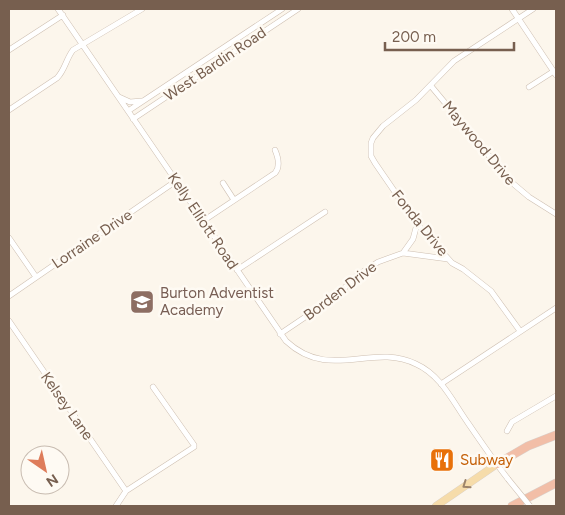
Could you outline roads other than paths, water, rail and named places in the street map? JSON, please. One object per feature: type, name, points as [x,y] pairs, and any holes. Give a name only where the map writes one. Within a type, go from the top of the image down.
[{"type":"highway","points":[[497,464],[528,446],[556,435]]},
{"type":"highway","points":[[512,506],[556,483]]},
{"type":"main road","points":[[436,506],[497,464]]},
{"type":"street","name":"Kelly Elliott Road","points":[[58,9],[280,334],[296,350],[315,359],[333,361],[381,358],[407,360],[427,370],[441,384],[497,464],[530,506]]},
{"type":"street","points":[[9,110],[57,78],[64,71],[68,56],[73,50],[142,9]]},
{"type":"street","name":"West Bardin Road","points":[[128,111],[282,9]]},
{"type":"street","name":"West Bardin Road","points":[[133,118],[298,9]]},
{"type":"street","points":[[512,9],[555,73],[530,87]]},
{"type":"street","points":[[431,86],[454,61],[533,9]]},
{"type":"street","points":[[9,50],[63,15]]},
{"type":"street","name":"Fonda Drive","points":[[431,86],[383,126],[373,138],[371,156],[374,163],[418,224],[449,259],[491,291],[520,331]]},
{"type":"street","name":"Maywood Drive","points":[[431,86],[510,181],[524,193],[556,214]]},
{"type":"street","points":[[117,96],[130,102],[142,101]]},
{"type":"street","points":[[142,132],[140,120],[143,112]]},
{"type":"street","points":[[203,222],[278,171],[279,163],[275,150]]},
{"type":"street","name":"Lorraine Drive","points":[[9,296],[176,181]]},
{"type":"street","points":[[223,183],[234,200]]},
{"type":"street","points":[[237,270],[325,212]]},
{"type":"street","points":[[403,254],[413,238],[418,224]]},
{"type":"street","points":[[9,238],[36,277]]},
{"type":"street","name":"Borden Drive","points":[[280,334],[335,297],[367,267],[387,258],[403,254],[449,259]]},
{"type":"street","points":[[441,384],[556,308]]},
{"type":"street","name":"Kelsey Lane","points":[[9,321],[126,491]]},
{"type":"street","points":[[116,506],[126,491],[194,446],[153,387]]},
{"type":"street","points":[[507,431],[512,422],[556,396]]},
{"type":"place","name":"Burton Adventist Academy","points":[[142,302]]},
{"type":"place","name":"Subway","points":[[442,460]]}]
